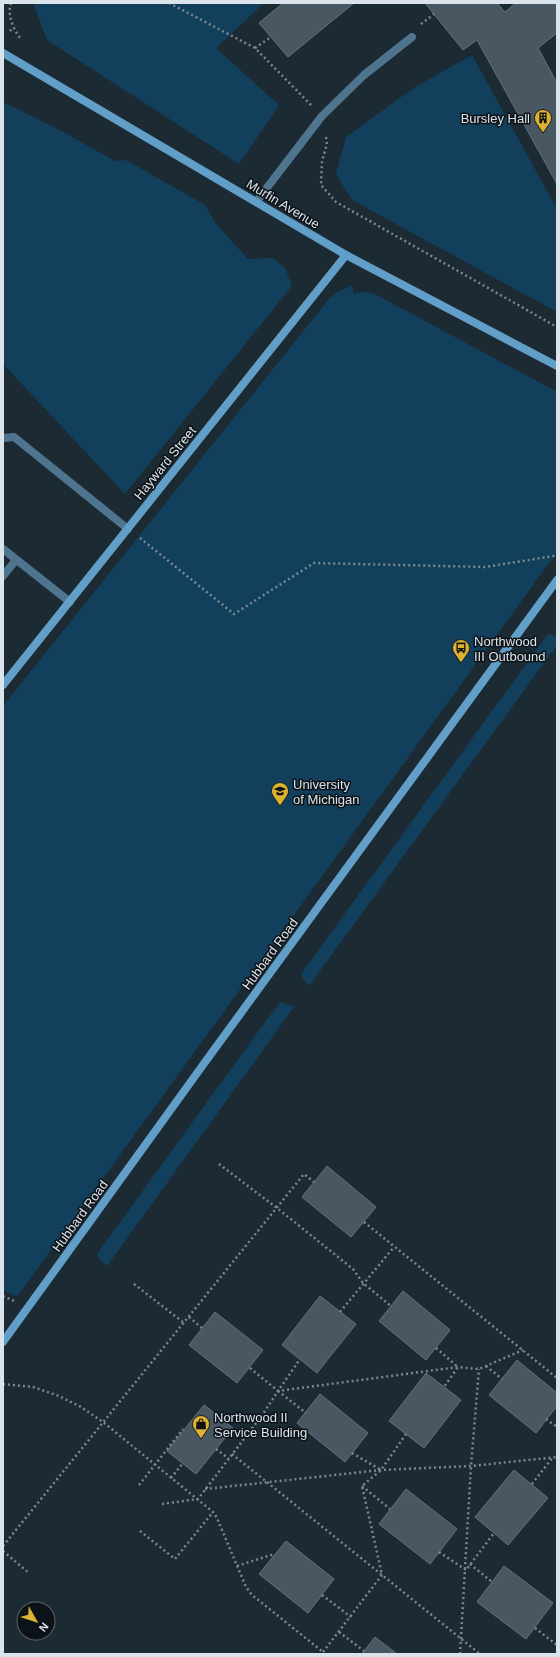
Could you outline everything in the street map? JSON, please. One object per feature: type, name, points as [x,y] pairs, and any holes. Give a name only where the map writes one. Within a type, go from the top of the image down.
[{"type":"street","name":"Murfin Avenue","points":[[3,53],[346,255],[557,366]]},
{"type":"street","name":"Hayward Street","points":[[3,684],[346,255]]},
{"type":"street","name":"Hubbard Road","points":[[3,1342],[557,580]]},
{"type":"lane","points":[[256,202],[322,116],[364,75],[412,37]]},
{"type":"lane","points":[[3,438],[14,437],[128,529]]},
{"type":"lane","points":[[3,549],[70,602]]},
{"type":"lane","points":[[3,576],[16,560]]},
{"type":"path","points":[[11,3],[9,12],[13,27],[20,38]]},
{"type":"path","points":[[169,3],[255,48],[322,116],[327,144],[322,161],[321,185],[336,202],[557,327]]},
{"type":"path","points":[[417,26],[434,14]]},
{"type":"path","points":[[10,31],[13,27]]},
{"type":"path","points":[[255,48],[271,37]]},
{"type":"path","points":[[139,537],[234,614],[314,563],[485,567],[554,556],[557,558]]},
{"type":"path","points":[[219,1164],[353,1269],[363,1283],[391,1306]]},
{"type":"path","points":[[3,1546],[304,1174],[314,1182]]},
{"type":"path","points":[[364,1222],[557,1378]]},
{"type":"path","points":[[340,1312],[394,1247]]},
{"type":"path","points":[[134,1284],[184,1322]]},
{"type":"path","points":[[3,1296],[15,1301]]},
{"type":"path","points":[[189,1317],[202,1328]]},
{"type":"path","points":[[436,1348],[458,1367]]},
{"type":"path","points":[[278,1391],[458,1367],[479,1369],[523,1350]]},
{"type":"path","points":[[162,1504],[198,1499],[263,1414],[300,1359]]},
{"type":"path","points":[[486,1366],[502,1379]]},
{"type":"path","points":[[444,1387],[458,1367]]},
{"type":"path","points":[[250,1368],[306,1413]]},
{"type":"path","points":[[460,1654],[471,1466],[479,1369]]},
{"type":"path","points":[[3,1384],[33,1387],[59,1396],[81,1407],[103,1422],[198,1499],[213,1512],[217,1518],[246,1587],[252,1595],[323,1653],[382,1575],[362,1486]]},
{"type":"path","points":[[546,1419],[557,1427]]},
{"type":"path","points":[[139,1485],[183,1429]]},
{"type":"path","points":[[362,1486],[381,1470],[406,1434]]},
{"type":"path","points":[[216,1449],[229,1459]]},
{"type":"path","points":[[352,1453],[381,1470]]},
{"type":"path","points":[[232,1454],[480,1654]]},
{"type":"path","points":[[532,1484],[553,1457]]},
{"type":"path","points":[[205,1489],[381,1470],[471,1466],[557,1457]]},
{"type":"path","points":[[171,1478],[183,1464]]},
{"type":"path","points":[[362,1486],[390,1509]]},
{"type":"path","points":[[140,1531],[175,1559],[213,1512]]},
{"type":"path","points":[[466,1570],[494,1533]]},
{"type":"path","points":[[3,1551],[29,1573]]},
{"type":"path","points":[[439,1552],[466,1570]]},
{"type":"path","points":[[237,1566],[271,1555],[273,1556]]},
{"type":"path","points":[[470,1564],[492,1582]]},
{"type":"path","points":[[322,1595],[351,1617]]},
{"type":"path","points":[[535,1628],[557,1646]]},
{"type":"path","points":[[339,1632],[364,1651]]},
{"type":"shaded area","points":[[33,3],[264,3],[216,48],[279,105],[239,164],[47,40]]},
{"type":"shaded area","points":[[472,55],[557,209],[557,312],[352,200],[336,174],[346,137],[415,87]]},
{"type":"shaded area","points":[[3,102],[65,133],[115,161],[126,160],[205,205],[216,224],[248,259],[273,258],[285,268],[292,286],[125,494],[3,364]]},
{"type":"shaded area","points":[[352,285],[354,294],[364,292],[375,294],[557,392],[557,552],[17,1297],[3,1290],[3,706],[329,299],[336,293]]},
{"type":"shaded area","points":[[548,634],[557,636],[557,645],[309,986],[302,978],[301,974]]},
{"type":"shaded area","points":[[281,1002],[294,1007],[107,1266],[105,1265],[97,1254]]},
{"type":"building","points":[[283,3],[354,3],[288,57],[259,23]]},
{"type":"building","name":"Bursley Hall","points":[[425,3],[497,3],[505,12],[516,3],[557,3],[557,33],[538,48],[557,83],[557,184],[477,40],[463,50]]},
{"type":"building","points":[[327,1166],[376,1207],[351,1237],[302,1197]]},
{"type":"building","points":[[403,1291],[450,1330],[426,1360],[379,1321]]},
{"type":"building","points":[[320,1296],[356,1324],[317,1373],[282,1345]]},
{"type":"building","points":[[215,1312],[263,1350],[237,1383],[189,1345]]},
{"type":"building","points":[[517,1360],[557,1393],[557,1406],[536,1433],[489,1395]]},
{"type":"building","points":[[426,1373],[461,1400],[424,1448],[389,1421]]},
{"type":"building","points":[[320,1394],[368,1433],[345,1462],[297,1423]]},
{"type":"building","name":"Northwood II Service Building","points":[[204,1405],[233,1428],[196,1474],[167,1451]]},
{"type":"building","points":[[514,1470],[548,1498],[508,1545],[475,1517]]},
{"type":"building","points":[[406,1489],[457,1529],[430,1564],[379,1524]]},
{"type":"building","points":[[286,1541],[334,1579],[308,1613],[259,1574]]},
{"type":"building","points":[[504,1566],[553,1603],[526,1639],[477,1602]]},
{"type":"building","points":[[375,1637],[397,1654],[362,1654]]},
{"type":"place","name":"Bursley Hall","points":[[543,133]]},
{"type":"place","name":"Northwood III Outbound","points":[[461,663]]},
{"type":"place","name":"University of Michigan","points":[[280,806]]},
{"type":"place","name":"Northwood II Service Building","points":[[201,1439]]}]
